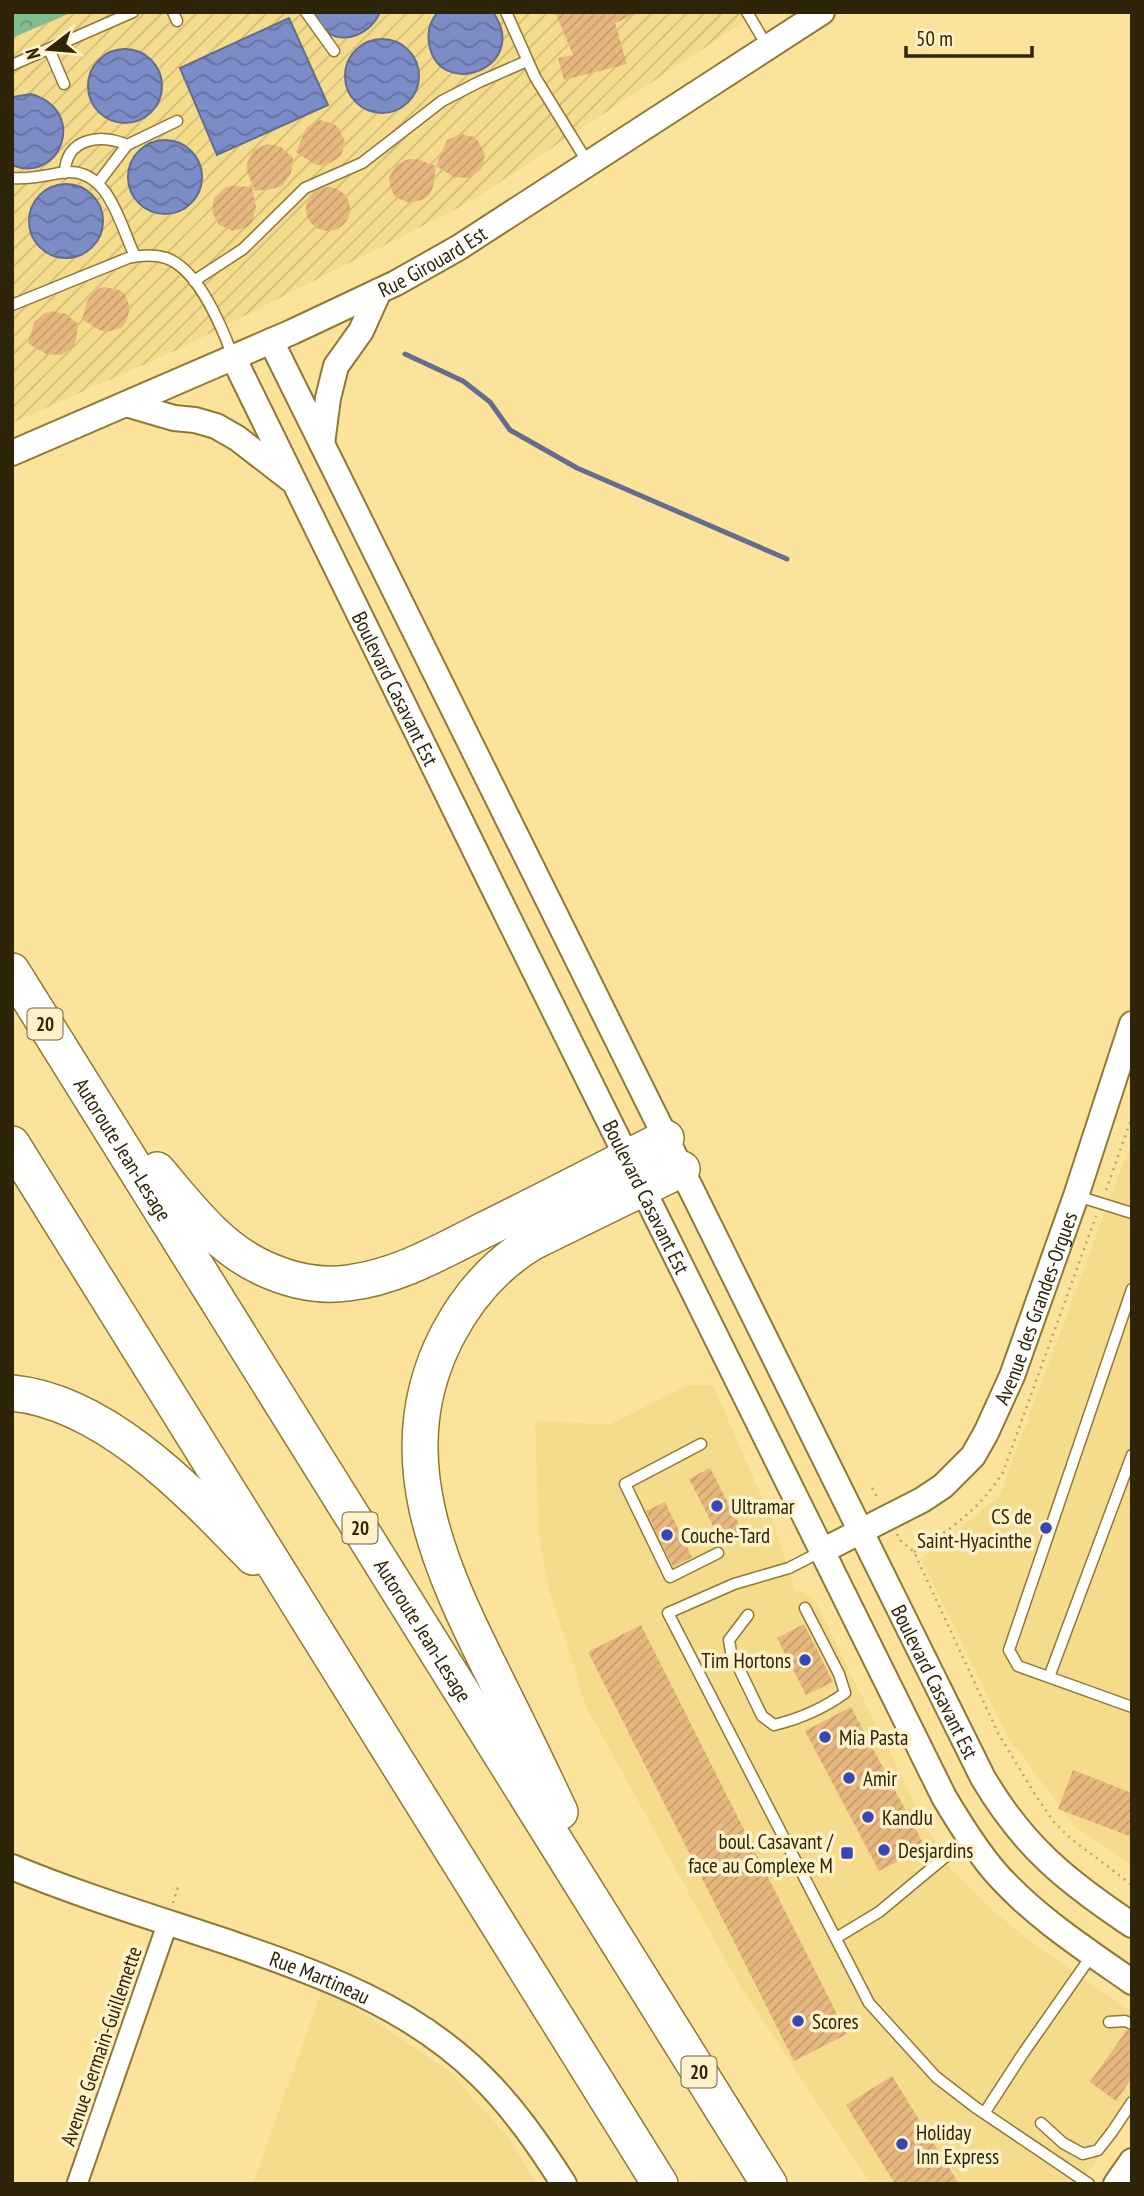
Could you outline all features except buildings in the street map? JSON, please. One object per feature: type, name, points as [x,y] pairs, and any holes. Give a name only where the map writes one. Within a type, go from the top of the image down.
[{"type":"highway","name":"Autoroute Jean-Lesage","points":[[12,971],[769,2184]]},
{"type":"highway","points":[[79,1077],[220,1240],[262,1268],[295,1280],[313,1283],[355,1282],[397,1271],[435,1255],[666,1138]]},
{"type":"highway","points":[[12,1144],[660,2184]]},
{"type":"highway","points":[[640,1979],[450,1582],[426,1509],[419,1441],[425,1396],[438,1355],[458,1315],[487,1279],[513,1255],[533,1242],[682,1169]]},
{"type":"highway","points":[[12,1393],[45,1399],[70,1409],[107,1429],[141,1453],[198,1501],[301,1608]]},
{"type":"street","name":"Rue Girouard Est","points":[[12,453],[271,341],[379,291],[450,253],[822,12]]},
{"type":"street","points":[[322,444],[328,398],[337,366],[361,331],[379,291]]},
{"type":"street","name":"Boulevard Casavant Est","points":[[271,341],[961,1737],[994,1797],[1023,1835],[1045,1859],[1081,1890],[1132,1925]]},
{"type":"street","name":"Boulevard Casavant Est","points":[[233,357],[924,1759],[968,1837],[997,1874],[1017,1895],[1132,1982]]},
{"type":"street","points":[[125,404],[222,429],[293,482]]},
{"type":"street","name":"Avenue des Grandes-Orgues","points":[[822,1551],[922,1500],[943,1486],[973,1456],[1012,1376],[1076,1196],[1132,1024]]},
{"type":"street","name":"Rue Martineau","points":[[12,1867],[171,1913],[379,2002],[419,2026],[467,2063],[501,2097],[532,2136],[564,2184]]},
{"type":"street","name":"Avenue Germain-Guillemette","points":[[77,2184],[171,1913]]},
{"type":"street","points":[[1116,2184],[1132,2161]]},
{"type":"lane","points":[[12,65],[133,12]]},
{"type":"lane","points":[[306,12],[334,51]]},
{"type":"lane","points":[[506,12],[541,87],[589,163]]},
{"type":"lane","points":[[747,12],[767,46]]},
{"type":"lane","points":[[49,49],[64,84]]},
{"type":"lane","points":[[194,281],[243,249],[305,188],[362,163],[442,101],[527,61]]},
{"type":"lane","points":[[98,183],[127,145],[177,121]]},
{"type":"lane","points":[[65,173],[65,163],[69,156],[84,143],[100,138],[113,139],[127,145]]},
{"type":"lane","points":[[12,178],[85,174],[98,183],[109,197],[135,256]]},
{"type":"lane","points":[[12,304],[102,267],[135,256],[153,255],[179,265],[194,281],[214,313],[233,357]]},
{"type":"lane","points":[[1076,1196],[1132,1213]]},
{"type":"lane","points":[[1132,1289],[1009,1650],[1017,1666],[1132,1707]]},
{"type":"lane","points":[[701,1444],[625,1484],[670,1577],[718,1553]]},
{"type":"lane","points":[[1048,1677],[1132,1455]]},
{"type":"lane","points":[[822,1551],[789,1568],[734,1584],[668,1613],[869,2003],[936,2077],[975,2107],[1089,2184]]},
{"type":"lane","points":[[748,1615],[729,1640],[731,1652],[762,1716],[774,1724],[802,1716],[845,1693],[839,1674],[805,1608]]},
{"type":"lane","points":[[836,1938],[879,1912],[968,1837]]},
{"type":"lane","points":[[985,2112],[1093,1955]]},
{"type":"lane","points":[[1109,2022],[1125,2021],[1132,2024]]},
{"type":"lane","points":[[1041,2123],[1063,2143],[1083,2154],[1098,2150],[1132,2102]]},
{"type":"path","name":"Boulevard Casavant Est","points":[[900,1540],[914,1552],[998,1734],[1035,1796],[1070,1838],[1132,1885]]},
{"type":"path","points":[[171,1913],[179,1883]]},
{"type":"shaded area","points":[[73,12],[751,12],[753,16],[466,204],[179,349],[12,423],[12,38]]},
{"type":"shaded area","name":"CS de Saint-Hyacinthe","points":[[1132,1140],[1132,1865],[1075,1827],[1008,1737],[921,1559],[999,1497]]},
{"type":"shaded area","points":[[687,1385],[713,1385],[774,1525],[795,1589],[813,1597],[927,1828],[951,1869],[991,1909],[1030,1941],[1132,2012],[1132,2110],[1080,2184],[871,2184],[737,1981],[587,1708],[550,1593],[539,1536],[535,1420],[609,1425]]},
{"type":"shaded area","points":[[323,1987],[448,2070],[508,2137],[537,2184],[253,2184]]},
{"type":"green space","points":[[12,12],[73,12],[12,38]]},
{"type":"water","points":[[310,12],[380,12],[371,26],[364,31],[340,37],[323,28]]},
{"type":"water","points":[[438,12],[493,12],[502,32],[501,49],[492,62],[479,71],[463,74],[448,71],[436,61],[428,34]]},
{"type":"water","points":[[289,18],[328,105],[217,155],[180,68]]},
{"type":"water","points":[[382,39],[403,45],[413,55],[419,76],[413,97],[403,107],[382,113],[361,107],[351,97],[345,76],[351,55],[361,45]]},
{"type":"water","points":[[125,49],[146,55],[156,65],[162,86],[156,107],[146,117],[125,123],[104,117],[94,107],[88,86],[94,65],[104,55]]},
{"type":"water","points":[[31,94],[49,103],[59,115],[63,129],[61,143],[54,156],[43,165],[29,168],[12,165],[12,97]]},
{"type":"water","points":[[165,140],[186,146],[196,156],[202,177],[196,198],[186,208],[165,214],[144,208],[134,198],[128,177],[134,156],[144,146]]},
{"type":"water","points":[[66,184],[87,190],[97,200],[103,221],[97,242],[87,252],[66,258],[45,252],[35,242],[29,221],[35,200],[45,190]]},
{"type":"waterway","points":[[405,354],[463,381],[490,402],[510,430],[577,468],[787,559]]},
{"type":"place","name":"Ultramar","points":[[717,1506]]},
{"type":"place","name":"CS de Saint-Hyacinthe","points":[[1046,1528]]},
{"type":"place","name":"Couche-Tard","points":[[667,1535]]},
{"type":"place","name":"Tim Hortons","points":[[805,1660]]},
{"type":"place","name":"Mia Pasta","points":[[825,1737]]},
{"type":"place","name":"Amir","points":[[849,1778]]},
{"type":"place","name":"KandJu","points":[[868,1817]]},
{"type":"place","name":"Desjardins","points":[[884,1850]]},
{"type":"place","name":"boul. Casavant / face au Complexe M","points":[[847,1853]]},
{"type":"place","name":"Scores","points":[[798,2021]]},
{"type":"place","name":"Holiday Inn Express","points":[[902,2144]]}]
